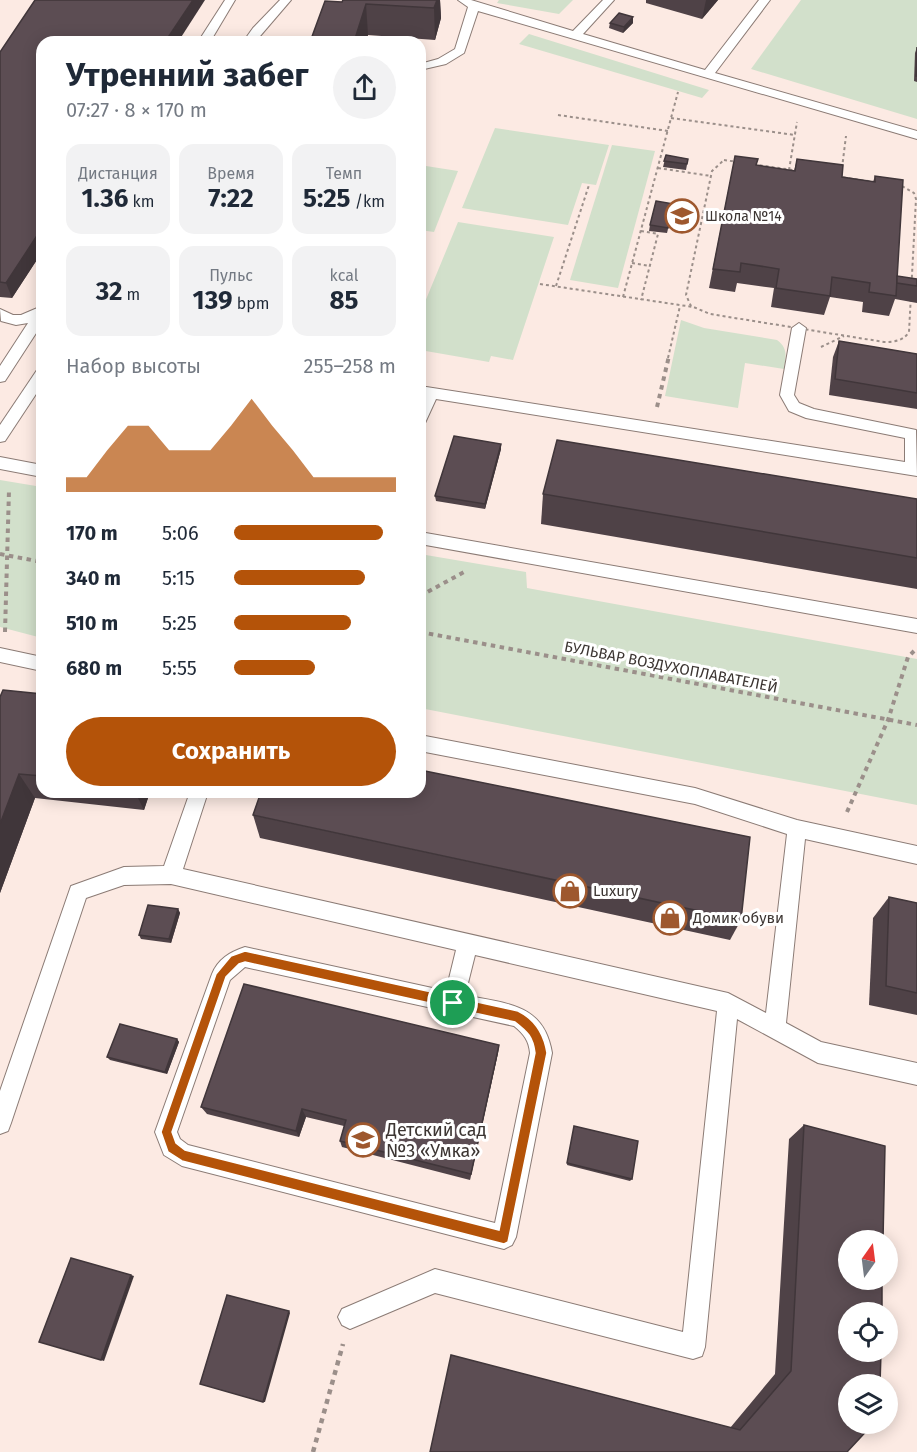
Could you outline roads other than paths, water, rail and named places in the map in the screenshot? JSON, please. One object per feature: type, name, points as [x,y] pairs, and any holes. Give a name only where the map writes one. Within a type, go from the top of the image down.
[{"type":"lane","points":[[208,36],[230,0]]},
{"type":"lane","points":[[253,36],[286,0]]},
{"type":"lane","points":[[576,35],[609,0]]},
{"type":"lane","points":[[708,74],[765,0]]},
{"type":"lane","points":[[426,66],[442,62],[460,51],[468,2],[917,135]]},
{"type":"lane","points":[[0,315],[20,321],[36,315]]},
{"type":"lane","points":[[0,377],[36,321]]},
{"type":"lane","points":[[426,391],[915,470],[914,441],[911,434],[811,414],[794,407],[787,395],[799,328]]},
{"type":"lane","points":[[0,437],[36,383]]},
{"type":"lane","points":[[6,464],[36,470]]},
{"type":"lane","points":[[426,539],[917,626]]},
{"type":"lane","points":[[2,655],[36,663]]},
{"type":"lane","points":[[426,744],[695,796],[797,830],[917,855]]},
{"type":"lane","points":[[171,875],[197,798]]},
{"type":"lane","points":[[775,1028],[797,830]]},
{"type":"lane","points":[[0,1123],[78,892],[124,876],[171,875],[728,1003],[818,1052],[917,1074]]},
{"type":"lane","points":[[453,1003],[468,944]]},
{"type":"lane","points":[[245,957],[255,958],[453,1003],[518,1017],[533,1029],[539,1040],[541,1053],[504,1238],[182,1155],[172,1148],[168,1140],[166,1132],[222,974],[235,960],[245,957]]},
{"type":"lane","points":[[350,1317],[435,1281],[693,1347],[728,1003]]},
{"type":"place","name":"Школа №14","points":[[682,216]]},
{"type":"place","name":"Luxury","points":[[570,891]]},
{"type":"place","name":"Домик обуви","points":[[670,918]]},
{"type":"place","name":"Детский сад №3 «Умка»","points":[[363,1140]]}]
